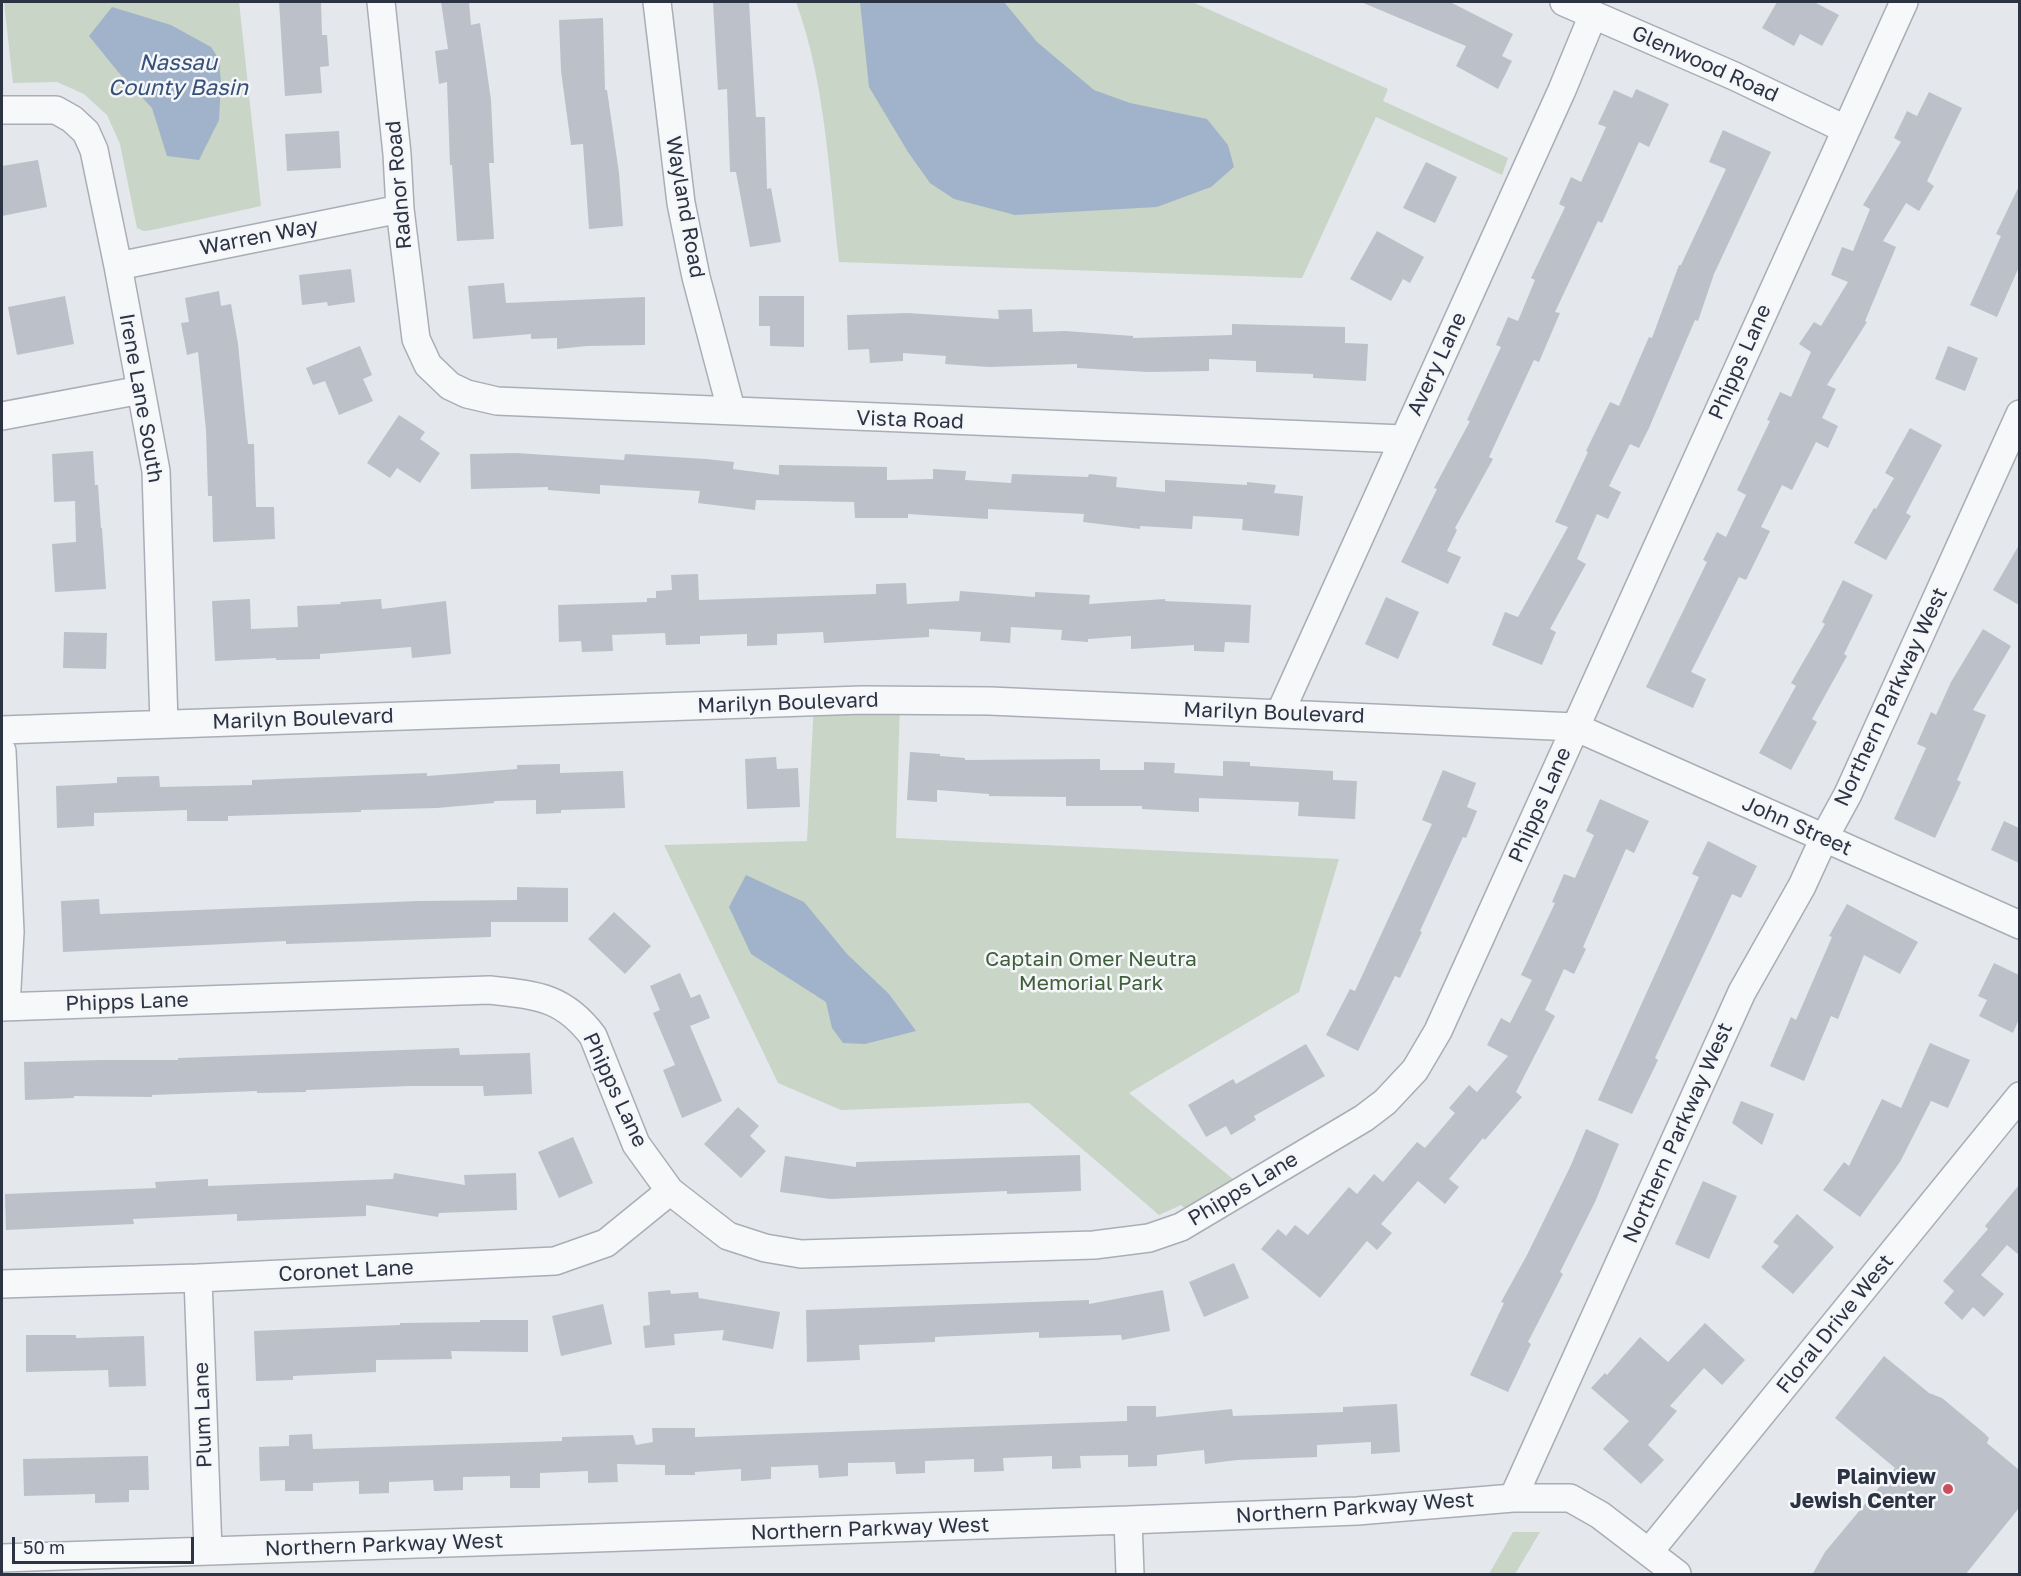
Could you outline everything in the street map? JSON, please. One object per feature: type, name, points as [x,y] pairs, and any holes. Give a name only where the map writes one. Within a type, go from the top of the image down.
[{"type":"street","name":"Radnor Road","points":[[381,2],[397,154],[400,209],[416,339],[428,365]]},
{"type":"street","name":"Wayland Road","points":[[657,2],[681,203],[696,277],[730,409]]},
{"type":"street","name":"Glenwood Road","points":[[1564,2],[1734,76],[1845,129]]},
{"type":"street","name":"Phipps Lane","points":[[4,1007],[489,990],[535,994],[565,1007],[582,1021],[593,1036],[636,1144],[670,1191],[728,1236],[765,1248],[801,1254],[1094,1245],[1149,1238],[1181,1227],[1364,1118],[1385,1102],[1415,1070],[1438,1030],[1904,2]]},
{"type":"street","name":"Avery Lane","points":[[1280,713],[1562,90],[1593,15]]},
{"type":"street","name":"Irene Lane South","points":[[2,110],[56,110],[72,118],[86,132],[94,150],[156,471],[165,723]]},
{"type":"street","name":"Warren Way","points":[[118,266],[400,209]]},
{"type":"street","name":"Vista Road","points":[[428,365],[450,386],[467,394],[497,401],[648,408],[730,409],[849,417],[1403,440]]},
{"type":"street","points":[[2,416],[141,390]]},
{"type":"street","name":"Northern Parkway West","points":[[2,1558],[1357,1511],[1513,1498],[1742,992],[1802,886],[1848,794],[2019,414]]},
{"type":"street","name":"Marilyn Boulevard","points":[[2,730],[862,700],[990,701],[1575,727]]},
{"type":"street","name":"John Street","points":[[1575,727],[2019,925]]},
{"type":"street","points":[[2,751],[10,932],[4,1007]]},
{"type":"street","name":"Floral Drive West","points":[[1649,1552],[2019,1096]]},
{"type":"street","name":"Coronet Lane","points":[[2,1284],[555,1262],[606,1243],[670,1191]]},
{"type":"street","name":"Plum Lane","points":[[198,1278],[208,1551]]},
{"type":"street","points":[[1513,1498],[1570,1497],[1600,1515],[1677,1575]]},
{"type":"street","points":[[1128,1520],[1130,1575]]},
{"type":"green space","points":[[4,2],[239,2],[261,206],[152,230],[144,231],[137,228],[120,144],[107,115],[84,94],[57,82],[13,83]]},
{"type":"green space","points":[[796,2],[1192,2],[1388,89],[1383,101],[1508,158],[1502,175],[1376,117],[1302,278],[839,262],[820,98],[806,33]]},
{"type":"green space","name":"Captain Omer Neutra Memorial Park","points":[[900,701],[896,838],[1339,859],[1299,992],[1129,1093],[1245,1189],[1196,1218],[1181,1205],[1159,1215],[1029,1103],[841,1110],[778,1083],[664,845],[807,841],[814,702]]},
{"type":"green space","points":[[1513,1532],[1540,1532],[1515,1574],[1489,1574]]},
{"type":"water","points":[[860,2],[1004,2],[1037,42],[1094,90],[1130,103],[1207,119],[1228,145],[1234,167],[1211,187],[1157,207],[1015,215],[954,199],[930,183],[908,152],[869,87]]},
{"type":"water","name":"Nassau County Basin","points":[[112,7],[171,25],[211,47],[219,59],[221,83],[219,120],[199,160],[167,156],[152,108],[89,36]]},
{"type":"water","points":[[746,875],[804,902],[847,954],[889,994],[916,1031],[865,1044],[843,1043],[832,1028],[826,1002],[751,954],[729,907]]},
{"type":"building","points":[[279,2],[321,2],[322,35],[327,35],[329,66],[320,67],[322,93],[285,96]]},
{"type":"building","points":[[441,2],[469,2],[471,25],[480,23],[491,100],[494,163],[489,163],[494,239],[457,241],[452,165],[450,165],[447,82],[439,84],[435,51],[448,49]]},
{"type":"building","points":[[713,2],[749,2],[756,117],[765,117],[767,189],[771,188],[781,242],[750,247],[736,172],[730,172],[727,89],[718,90]]},
{"type":"building","points":[[1361,2],[1450,2],[1513,34],[1502,56],[1512,61],[1498,89],[1456,66],[1466,46]]},
{"type":"building","points":[[1777,2],[1814,2],[1839,15],[1822,46],[1800,34],[1794,46],[1762,28]]},
{"type":"building","points":[[603,18],[605,90],[607,90],[619,173],[623,226],[589,229],[583,144],[571,145],[561,71],[559,20]]},
{"type":"building","points":[[1636,89],[1669,104],[1649,147],[1639,142],[1602,223],[1598,221],[1555,312],[1560,313],[1539,362],[1534,360],[1489,457],[1493,459],[1455,528],[1457,530],[1447,551],[1461,557],[1448,584],[1401,562],[1437,489],[1434,488],[1470,421],[1467,420],[1501,347],[1496,345],[1508,317],[1518,321],[1535,280],[1531,278],[1565,207],[1559,204],[1571,177],[1581,182],[1606,127],[1598,124],[1614,90],[1632,98]]},
{"type":"building","points":[[1929,92],[1962,108],[1927,181],[1934,186],[1919,211],[1906,203],[1883,241],[1896,247],[1865,321],[1867,322],[1827,385],[1836,389],[1822,418],[1838,426],[1828,448],[1816,442],[1792,490],[1782,485],[1761,527],[1770,531],[1746,580],[1739,577],[1691,672],[1706,679],[1693,708],[1646,687],[1707,562],[1703,560],[1717,532],[1726,537],[1746,495],[1737,490],[1770,421],[1767,420],[1780,392],[1791,397],[1811,352],[1799,344],[1814,322],[1821,326],[1848,282],[1831,275],[1842,247],[1853,251],[1870,209],[1863,205],[1901,142],[1894,138],[1907,111],[1917,116]]},
{"type":"building","points":[[1723,130],[1771,152],[1714,274],[1698,321],[1695,320],[1649,428],[1639,448],[1630,444],[1609,486],[1621,492],[1608,519],[1597,514],[1577,559],[1586,564],[1550,629],[1556,632],[1542,665],[1492,645],[1505,612],[1518,617],[1568,527],[1555,522],[1588,452],[1586,451],[1610,402],[1619,406],[1649,337],[1652,338],[1679,265],[1726,169],[1709,162]]},
{"type":"building","points":[[339,131],[341,168],[287,171],[285,134]]},
{"type":"building","points":[[38,160],[47,207],[2,216],[2,166]]},
{"type":"building","points":[[1426,162],[1457,177],[1435,223],[1403,208]]},
{"type":"building","points":[[2019,186],[2019,267],[1997,317],[1970,305],[2001,236],[1996,234]]},
{"type":"building","points":[[1377,231],[1424,257],[1410,283],[1403,279],[1391,301],[1350,279]]},
{"type":"building","points":[[351,269],[355,302],[328,306],[327,302],[302,305],[299,275]]},
{"type":"building","points":[[504,283],[506,303],[645,297],[645,345],[557,349],[557,338],[531,339],[531,334],[473,339],[468,286]]},
{"type":"building","points":[[219,291],[221,306],[231,304],[238,344],[248,444],[254,444],[256,507],[274,507],[275,539],[213,542],[212,496],[208,496],[206,430],[198,352],[187,355],[181,323],[189,322],[185,298]]},
{"type":"building","points":[[65,296],[74,344],[17,355],[8,307]]},
{"type":"building","points":[[759,296],[804,296],[804,347],[770,346],[770,326],[759,326]]},
{"type":"building","points":[[1032,309],[1033,332],[1065,331],[1133,336],[1133,338],[1232,335],[1232,324],[1345,327],[1345,343],[1368,344],[1366,381],[1313,378],[1313,374],[1256,372],[1256,361],[1209,359],[1209,371],[1148,372],[1077,368],[1077,364],[989,367],[945,364],[946,356],[903,353],[903,361],[870,363],[869,349],[848,350],[847,315],[908,313],[999,319],[998,310]]},
{"type":"building","points":[[360,346],[372,375],[363,379],[373,401],[339,415],[325,381],[313,385],[306,368]]},
{"type":"building","points":[[1948,346],[1978,358],[1965,391],[1935,379]]},
{"type":"building","points":[[399,415],[425,432],[420,439],[440,453],[420,483],[397,468],[390,478],[367,463]]},
{"type":"building","points":[[1910,428],[1942,445],[1906,513],[1911,516],[1886,560],[1854,543],[1894,478],[1885,473]]},
{"type":"building","points":[[93,451],[106,589],[55,592],[52,544],[76,542],[75,501],[54,502],[52,454]]},
{"type":"building","points":[[516,453],[624,460],[625,454],[706,459],[734,462],[733,469],[779,475],[779,465],[887,467],[887,480],[933,479],[933,469],[966,471],[965,480],[1011,483],[1012,474],[1088,477],[1089,474],[1117,477],[1116,487],[1165,492],[1165,480],[1247,485],[1247,482],[1276,485],[1274,493],[1303,496],[1299,536],[1242,530],[1243,519],[1193,516],[1192,529],[1140,526],[1140,529],[1083,522],[1084,514],[988,509],[988,519],[908,514],[908,518],[855,518],[854,502],[756,500],[755,510],[698,503],[700,491],[600,485],[600,494],[548,490],[548,487],[471,489],[470,454]]},
{"type":"building","points":[[2019,545],[2019,605],[1993,590]]},
{"type":"building","points":[[698,574],[699,600],[876,594],[876,584],[906,583],[907,604],[959,601],[960,591],[1035,597],[1035,592],[1090,595],[1089,604],[1165,599],[1165,601],[1251,605],[1249,643],[1225,642],[1224,652],[1194,651],[1194,645],[1131,649],[1131,636],[1088,639],[1088,642],[1061,640],[1062,630],[1011,627],[1010,643],[980,641],[981,632],[929,629],[929,637],[824,643],[823,632],[777,634],[777,645],[747,646],[747,634],[700,636],[700,644],[666,645],[665,633],[612,635],[613,651],[582,652],[581,641],[559,642],[558,605],[647,602],[647,598],[656,598],[656,591],[672,590],[671,575]]},
{"type":"building","points":[[1843,580],[1873,595],[1844,654],[1847,656],[1812,719],[1817,722],[1791,770],[1759,753],[1796,686],[1791,683],[1825,624],[1822,622]]},
{"type":"building","points":[[1386,597],[1419,612],[1398,659],[1365,644]]},
{"type":"building","points":[[250,599],[251,629],[298,627],[297,606],[381,599],[382,609],[446,601],[451,654],[412,658],[411,647],[320,654],[320,659],[276,660],[276,658],[215,661],[212,601]]},
{"type":"building","points":[[1983,629],[2011,646],[1973,710],[1986,715],[1957,780],[1961,782],[1935,838],[1894,819],[1926,748],[1917,744],[1931,712],[1936,715],[1951,682]]},
{"type":"building","points":[[64,632],[107,633],[106,669],[63,668]]},
{"type":"building","points":[[910,752],[940,754],[940,756],[965,758],[965,760],[1100,759],[1100,770],[1144,770],[1144,762],[1175,763],[1174,773],[1223,776],[1223,761],[1250,762],[1250,766],[1333,771],[1333,780],[1357,781],[1355,819],[1298,816],[1299,802],[1199,798],[1199,812],[1142,809],[1142,806],[1066,806],[1066,797],[989,796],[989,794],[937,790],[937,802],[907,800]]},
{"type":"building","points":[[776,757],[777,769],[798,768],[800,807],[747,809],[745,759]]},
{"type":"building","points":[[560,764],[560,773],[623,771],[625,808],[561,810],[561,813],[536,814],[536,800],[494,801],[494,803],[437,808],[228,816],[228,821],[187,821],[187,810],[94,813],[94,826],[57,828],[56,786],[117,783],[117,777],[159,776],[160,787],[252,785],[252,780],[427,773],[427,776],[517,769],[517,765]]},
{"type":"building","points":[[1443,770],[1476,783],[1467,807],[1477,811],[1466,838],[1463,837],[1400,978],[1395,976],[1358,1051],[1326,1035],[1350,989],[1355,991],[1432,824],[1422,820]]},
{"type":"building","points":[[1600,799],[1649,821],[1634,853],[1626,849],[1583,947],[1586,949],[1574,974],[1564,969],[1545,1010],[1555,1016],[1516,1092],[1522,1097],[1485,1140],[1483,1138],[1449,1179],[1459,1187],[1445,1204],[1418,1181],[1381,1224],[1392,1233],[1377,1250],[1367,1241],[1320,1298],[1261,1249],[1278,1229],[1286,1236],[1295,1225],[1308,1235],[1349,1187],[1357,1194],[1374,1174],[1383,1182],[1417,1142],[1425,1148],[1455,1113],[1449,1108],[1469,1085],[1477,1092],[1508,1056],[1487,1045],[1501,1018],[1510,1023],[1532,980],[1521,975],[1555,903],[1552,902],[1564,874],[1575,878],[1594,835],[1586,831]]},
{"type":"building","points":[[2004,821],[2019,828],[2019,863],[1991,850]]},
{"type":"building","points":[[1708,841],[1757,866],[1741,898],[1732,894],[1655,1058],[1658,1060],[1632,1114],[1598,1100],[1699,877],[1692,874]]},
{"type":"building","points":[[517,887],[568,888],[568,922],[491,922],[491,937],[286,944],[286,941],[63,952],[61,901],[99,899],[100,914],[418,901],[517,900]]},
{"type":"building","points":[[1847,904],[1918,942],[1900,974],[1864,955],[1838,1019],[1831,1016],[1804,1081],[1770,1066],[1791,1017],[1796,1020],[1832,937],[1829,936]]},
{"type":"building","points":[[614,912],[651,946],[625,974],[588,939]]},
{"type":"building","points":[[1994,963],[2019,975],[2019,1019],[2013,1033],[1979,1016],[1987,1000],[1978,996]]},
{"type":"building","points":[[680,973],[691,998],[700,994],[710,1018],[690,1026],[722,1101],[682,1118],[663,1070],[675,1065],[653,1013],[660,1010],[650,986]]},
{"type":"building","points":[[1930,1043],[1970,1060],[1948,1108],[1931,1101],[1900,1162],[1860,1217],[1823,1190],[1844,1162],[1849,1166],[1882,1099],[1901,1108]]},
{"type":"building","points":[[1306,1044],[1325,1076],[1254,1116],[1256,1120],[1231,1135],[1226,1126],[1206,1137],[1188,1105],[1233,1079],[1236,1084]]},
{"type":"building","points":[[459,1048],[460,1055],[530,1053],[532,1094],[484,1096],[483,1086],[410,1086],[306,1090],[306,1092],[257,1093],[257,1091],[152,1095],[152,1097],[74,1096],[74,1098],[25,1100],[24,1062],[178,1060],[178,1058]]},
{"type":"building","points":[[1741,1101],[1774,1114],[1762,1145],[1732,1123]]},
{"type":"building","points":[[738,1107],[759,1126],[750,1136],[766,1151],[741,1178],[704,1144]]},
{"type":"building","points":[[1586,1129],[1619,1144],[1595,1202],[1560,1272],[1563,1274],[1528,1342],[1531,1344],[1508,1392],[1470,1375],[1504,1303],[1501,1302],[1527,1255]]},
{"type":"building","points":[[573,1137],[593,1183],[559,1198],[538,1152]]},
{"type":"building","points":[[1080,1155],[1081,1191],[1007,1194],[1007,1191],[830,1199],[780,1192],[785,1156],[856,1167],[856,1162]]},
{"type":"building","points":[[394,1173],[465,1185],[464,1175],[516,1173],[517,1210],[439,1213],[438,1217],[366,1205],[366,1216],[237,1221],[237,1214],[133,1219],[134,1224],[6,1230],[5,1194],[156,1188],[155,1182],[208,1179],[208,1186],[393,1179]]},
{"type":"building","points":[[1703,1181],[1737,1196],[1709,1259],[1675,1244]]},
{"type":"building","points":[[2019,1185],[2019,1255],[2007,1245],[1981,1275],[2004,1294],[1984,1317],[1973,1307],[1962,1320],[1944,1303],[1954,1291],[1943,1281],[1988,1229],[1985,1226]]},
{"type":"building","points":[[1797,1214],[1834,1247],[1793,1294],[1761,1267],[1779,1246],[1773,1242]]},
{"type":"building","points":[[1234,1263],[1249,1298],[1204,1317],[1189,1282]]},
{"type":"building","points":[[670,1290],[671,1294],[698,1292],[699,1298],[780,1312],[773,1349],[722,1340],[724,1330],[674,1334],[675,1345],[645,1348],[643,1326],[650,1325],[648,1292]]},
{"type":"building","points":[[1163,1290],[1170,1331],[1122,1340],[1121,1335],[1039,1338],[1039,1332],[935,1337],[935,1342],[859,1345],[860,1360],[807,1362],[806,1310],[1089,1300],[1089,1304]]},
{"type":"building","points":[[603,1304],[612,1344],[561,1356],[552,1316]]},
{"type":"building","points":[[480,1320],[528,1320],[528,1352],[451,1351],[452,1359],[376,1360],[376,1372],[293,1376],[293,1380],[256,1381],[254,1331],[400,1325],[400,1323],[480,1322]]},
{"type":"building","points":[[1705,1323],[1745,1360],[1722,1385],[1704,1368],[1670,1406],[1677,1411],[1648,1445],[1664,1460],[1641,1484],[1603,1449],[1629,1421],[1591,1388],[1605,1373],[1607,1375],[1640,1337],[1668,1362]]},
{"type":"building","points":[[26,1335],[76,1335],[76,1338],[144,1336],[146,1386],[109,1387],[108,1370],[26,1372]]},
{"type":"building","name":"Plainview Jewish Center","points":[[1884,1356],[1929,1393],[1942,1398],[1984,1433],[1989,1438],[1987,1443],[2019,1470],[2019,1508],[1965,1575],[1812,1575],[1825,1552],[1895,1468],[1835,1418]]},
{"type":"building","points":[[1397,1404],[1400,1452],[1371,1454],[1371,1442],[1317,1445],[1317,1457],[1237,1460],[1205,1464],[1204,1450],[1157,1455],[1157,1466],[1128,1467],[1128,1455],[1080,1456],[1081,1468],[1052,1469],[1052,1456],[1003,1458],[1004,1471],[974,1472],[974,1459],[925,1461],[925,1473],[896,1474],[895,1462],[848,1463],[848,1476],[819,1478],[818,1465],[771,1467],[771,1479],[741,1481],[741,1469],[695,1472],[695,1475],[665,1475],[665,1465],[617,1464],[618,1482],[588,1483],[588,1471],[540,1473],[540,1488],[510,1488],[510,1476],[463,1477],[463,1490],[434,1491],[433,1480],[389,1482],[389,1493],[359,1494],[359,1481],[313,1483],[313,1491],[285,1491],[285,1480],[260,1481],[259,1447],[289,1446],[289,1435],[312,1434],[313,1449],[562,1441],[562,1437],[633,1435],[636,1445],[653,1442],[652,1428],[695,1428],[695,1437],[1127,1421],[1127,1406],[1156,1406],[1156,1417],[1232,1409],[1233,1416],[1343,1412],[1343,1407]]},
{"type":"building","points":[[148,1456],[149,1490],[129,1490],[129,1502],[95,1503],[95,1494],[24,1496],[23,1459]]},
{"type":"place","name":"Plainview Jewish Center","points":[[1948,1489]]}]
